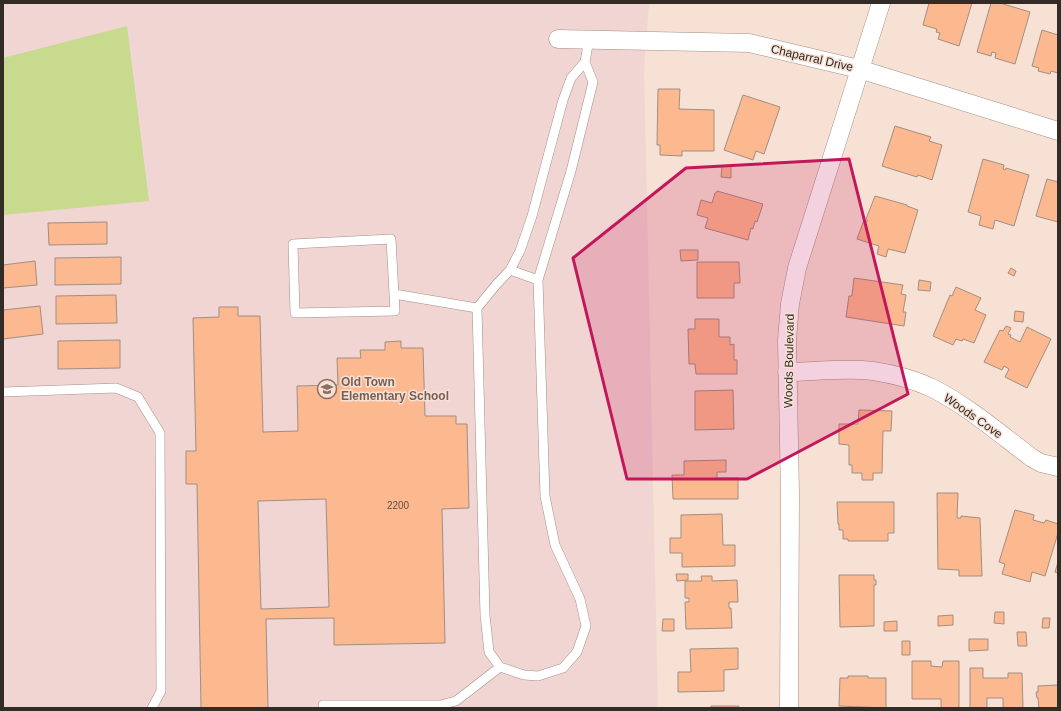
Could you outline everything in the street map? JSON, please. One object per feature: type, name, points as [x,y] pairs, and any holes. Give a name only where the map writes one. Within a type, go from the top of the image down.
[{"type":"street","name":"Woods Boulevard","points":[[789,708],[790,495],[787,340],[790,304],[797,268],[880,3]]},
{"type":"street","name":"Chaparral Drive","points":[[558,38],[749,43],[859,69],[1058,131]]},
{"type":"street","name":"Woods Cove","points":[[787,372],[857,370],[872,371],[902,377],[931,388],[959,404],[1032,458],[1041,463],[1058,468]]},
{"type":"lane","points":[[585,62],[571,78],[563,100],[532,216],[520,251],[510,270],[477,308],[485,615],[489,652],[500,667],[524,675],[538,676],[563,668],[577,652],[586,626],[580,599],[555,545],[545,496],[538,280],[571,171],[593,82],[585,62],[589,38]]},
{"type":"lane","points":[[391,240],[394,294],[395,311],[295,313],[293,244],[391,240]]},
{"type":"lane","points":[[510,270],[538,280]]},
{"type":"lane","points":[[394,294],[477,308]]},
{"type":"lane","points":[[3,392],[116,388],[138,397],[160,433],[161,691],[152,708]]},
{"type":"lane","points":[[323,705],[440,705],[456,701],[500,667]]},
{"type":"highlighted area","points":[[849,159],[908,394],[747,479],[627,479],[573,258],[686,168]]},
{"type":"shaded area","name":"Old Town Elementary School","points":[[3,3],[649,3],[644,70],[658,708],[3,708]]},
{"type":"green space","points":[[127,26],[149,201],[3,215],[3,58]]},
{"type":"building","points":[[929,3],[972,3],[959,46],[938,39],[940,33],[936,32],[937,29],[923,25]]},
{"type":"building","points":[[991,3],[1000,3],[1030,12],[1015,64],[995,58],[996,53],[992,52],[991,56],[977,52]]},
{"type":"building","points":[[1042,30],[1058,35],[1058,73],[1051,71],[1050,74],[1038,71],[1039,68],[1032,66]]},
{"type":"building","points":[[658,89],[680,89],[679,109],[714,110],[714,151],[682,151],[682,156],[660,155],[660,145],[657,145]]},
{"type":"building","points":[[743,95],[780,107],[764,154],[756,151],[753,160],[724,150]]},
{"type":"building","points":[[895,126],[931,137],[929,141],[942,145],[932,180],[882,166]]},
{"type":"building","points":[[983,159],[1004,165],[1003,169],[1005,170],[1006,168],[1029,175],[1014,226],[995,220],[993,229],[979,225],[981,216],[968,212]]},
{"type":"building","points":[[722,166],[731,166],[731,178],[721,177]]},
{"type":"building","points":[[1047,179],[1058,182],[1058,222],[1036,216]]},
{"type":"building","points":[[717,191],[763,204],[757,222],[755,221],[753,229],[751,228],[748,240],[705,228],[708,218],[697,215],[701,200],[712,203]]},
{"type":"building","points":[[875,196],[907,205],[918,210],[905,253],[888,249],[886,257],[877,254],[879,246],[857,239],[864,220],[867,222],[866,219]]},
{"type":"building","points":[[107,222],[107,244],[49,245],[48,223]]},
{"type":"building","points":[[680,250],[698,250],[698,260],[681,261]]},
{"type":"building","points":[[121,257],[121,284],[55,285],[55,258]]},
{"type":"building","points":[[35,261],[37,285],[3,288],[3,265]]},
{"type":"building","points":[[697,262],[739,262],[740,283],[734,283],[734,298],[697,298]]},
{"type":"building","points":[[1011,268],[1016,271],[1014,276],[1008,273]]},
{"type":"building","points":[[854,278],[903,285],[901,294],[906,295],[903,312],[906,312],[904,326],[846,317],[849,296],[852,296]]},
{"type":"building","points":[[919,280],[931,282],[930,291],[918,290]]},
{"type":"building","points":[[956,287],[981,298],[975,310],[986,315],[974,343],[963,339],[962,341],[956,339],[953,345],[933,336],[950,295],[952,296]]},
{"type":"building","points":[[116,295],[117,323],[56,324],[56,296]]},
{"type":"building","points":[[40,306],[43,334],[3,339],[3,310]]},
{"type":"building","points":[[219,307],[238,307],[238,316],[260,316],[263,432],[298,431],[297,386],[338,385],[337,358],[361,358],[360,350],[385,350],[385,342],[401,341],[401,348],[423,348],[425,416],[456,416],[456,424],[467,424],[469,508],[442,509],[445,643],[334,645],[334,618],[266,619],[268,708],[201,708],[197,484],[186,484],[186,451],[196,451],[193,318],[219,317]],"holes":[[[326,499],[329,607],[261,609],[258,501]]]},
{"type":"building","points":[[1015,311],[1024,312],[1023,322],[1014,321]]},
{"type":"building","points":[[695,319],[719,319],[719,337],[730,337],[730,345],[734,344],[734,360],[737,360],[737,374],[696,374],[695,364],[689,364],[688,329],[695,329]]},
{"type":"building","points":[[1006,326],[1011,328],[1008,334],[1011,335],[1010,337],[1020,342],[1027,327],[1051,339],[1027,388],[1005,377],[1009,369],[1004,366],[1002,370],[984,362],[1000,330],[1003,331]]},
{"type":"building","points":[[120,340],[120,368],[58,369],[58,341]]},
{"type":"building","points":[[733,390],[734,429],[695,430],[695,391]]},
{"type":"building","points":[[859,410],[892,411],[891,431],[883,431],[882,473],[873,473],[873,480],[862,480],[862,473],[852,473],[852,465],[849,465],[849,445],[839,444],[839,424],[858,424]]},
{"type":"building","points":[[726,460],[726,472],[717,472],[717,478],[738,478],[738,499],[673,499],[672,475],[684,475],[684,461]]},
{"type":"building","points":[[937,493],[958,493],[957,518],[961,518],[961,516],[980,518],[982,576],[959,576],[959,570],[938,569]]},
{"type":"building","points":[[837,502],[894,502],[894,533],[888,533],[888,541],[848,541],[848,539],[843,539],[843,530],[839,530],[838,524]]},
{"type":"building","points":[[1015,510],[1034,515],[1033,520],[1044,523],[1046,520],[1058,524],[1058,533],[1045,576],[1032,572],[1030,582],[1002,574],[1005,564],[999,562]]},
{"type":"building","points":[[722,514],[723,545],[735,545],[735,566],[682,567],[682,553],[670,553],[670,538],[681,538],[681,515]]},
{"type":"building","points":[[1058,562],[1058,573],[1055,572]]},
{"type":"building","points":[[676,574],[688,574],[688,580],[677,581]]},
{"type":"building","points":[[839,575],[874,575],[876,585],[874,585],[874,626],[840,627]]},
{"type":"building","points":[[701,576],[712,576],[712,581],[737,580],[738,602],[729,602],[729,608],[731,608],[732,628],[686,629],[685,602],[689,602],[689,598],[685,598],[685,581],[702,581]]},
{"type":"building","points":[[995,612],[1004,612],[1004,624],[994,623]]},
{"type":"building","points":[[953,615],[953,625],[938,626],[938,616]]},
{"type":"building","points":[[1043,618],[1050,618],[1049,628],[1042,628]]},
{"type":"building","points":[[663,619],[674,619],[674,631],[662,631]]},
{"type":"building","points":[[897,621],[897,631],[884,631],[884,622]]},
{"type":"building","points":[[1017,632],[1026,632],[1027,646],[1018,646]]},
{"type":"building","points":[[969,639],[988,639],[988,650],[969,651]]},
{"type":"building","points":[[902,641],[910,641],[910,655],[902,655]]},
{"type":"building","points":[[738,648],[738,669],[724,670],[724,691],[678,692],[678,672],[691,672],[690,649]]},
{"type":"building","points":[[912,661],[931,661],[931,666],[942,667],[943,661],[959,661],[959,708],[941,708],[941,699],[912,699]]},
{"type":"building","points":[[970,668],[983,668],[983,678],[1008,678],[1008,673],[1022,673],[1023,708],[1003,708],[1003,698],[987,698],[987,708],[970,708]]},
{"type":"building","points":[[848,676],[886,678],[886,708],[839,706],[840,678],[848,678]]},
{"type":"building","points":[[1058,685],[1058,708],[1039,708],[1036,692],[1038,692],[1038,686]]},
{"type":"building","points":[[711,706],[739,706],[739,708],[711,708]]},
{"type":"place","name":"Old Town Elementary School","points":[[327,389]]}]
